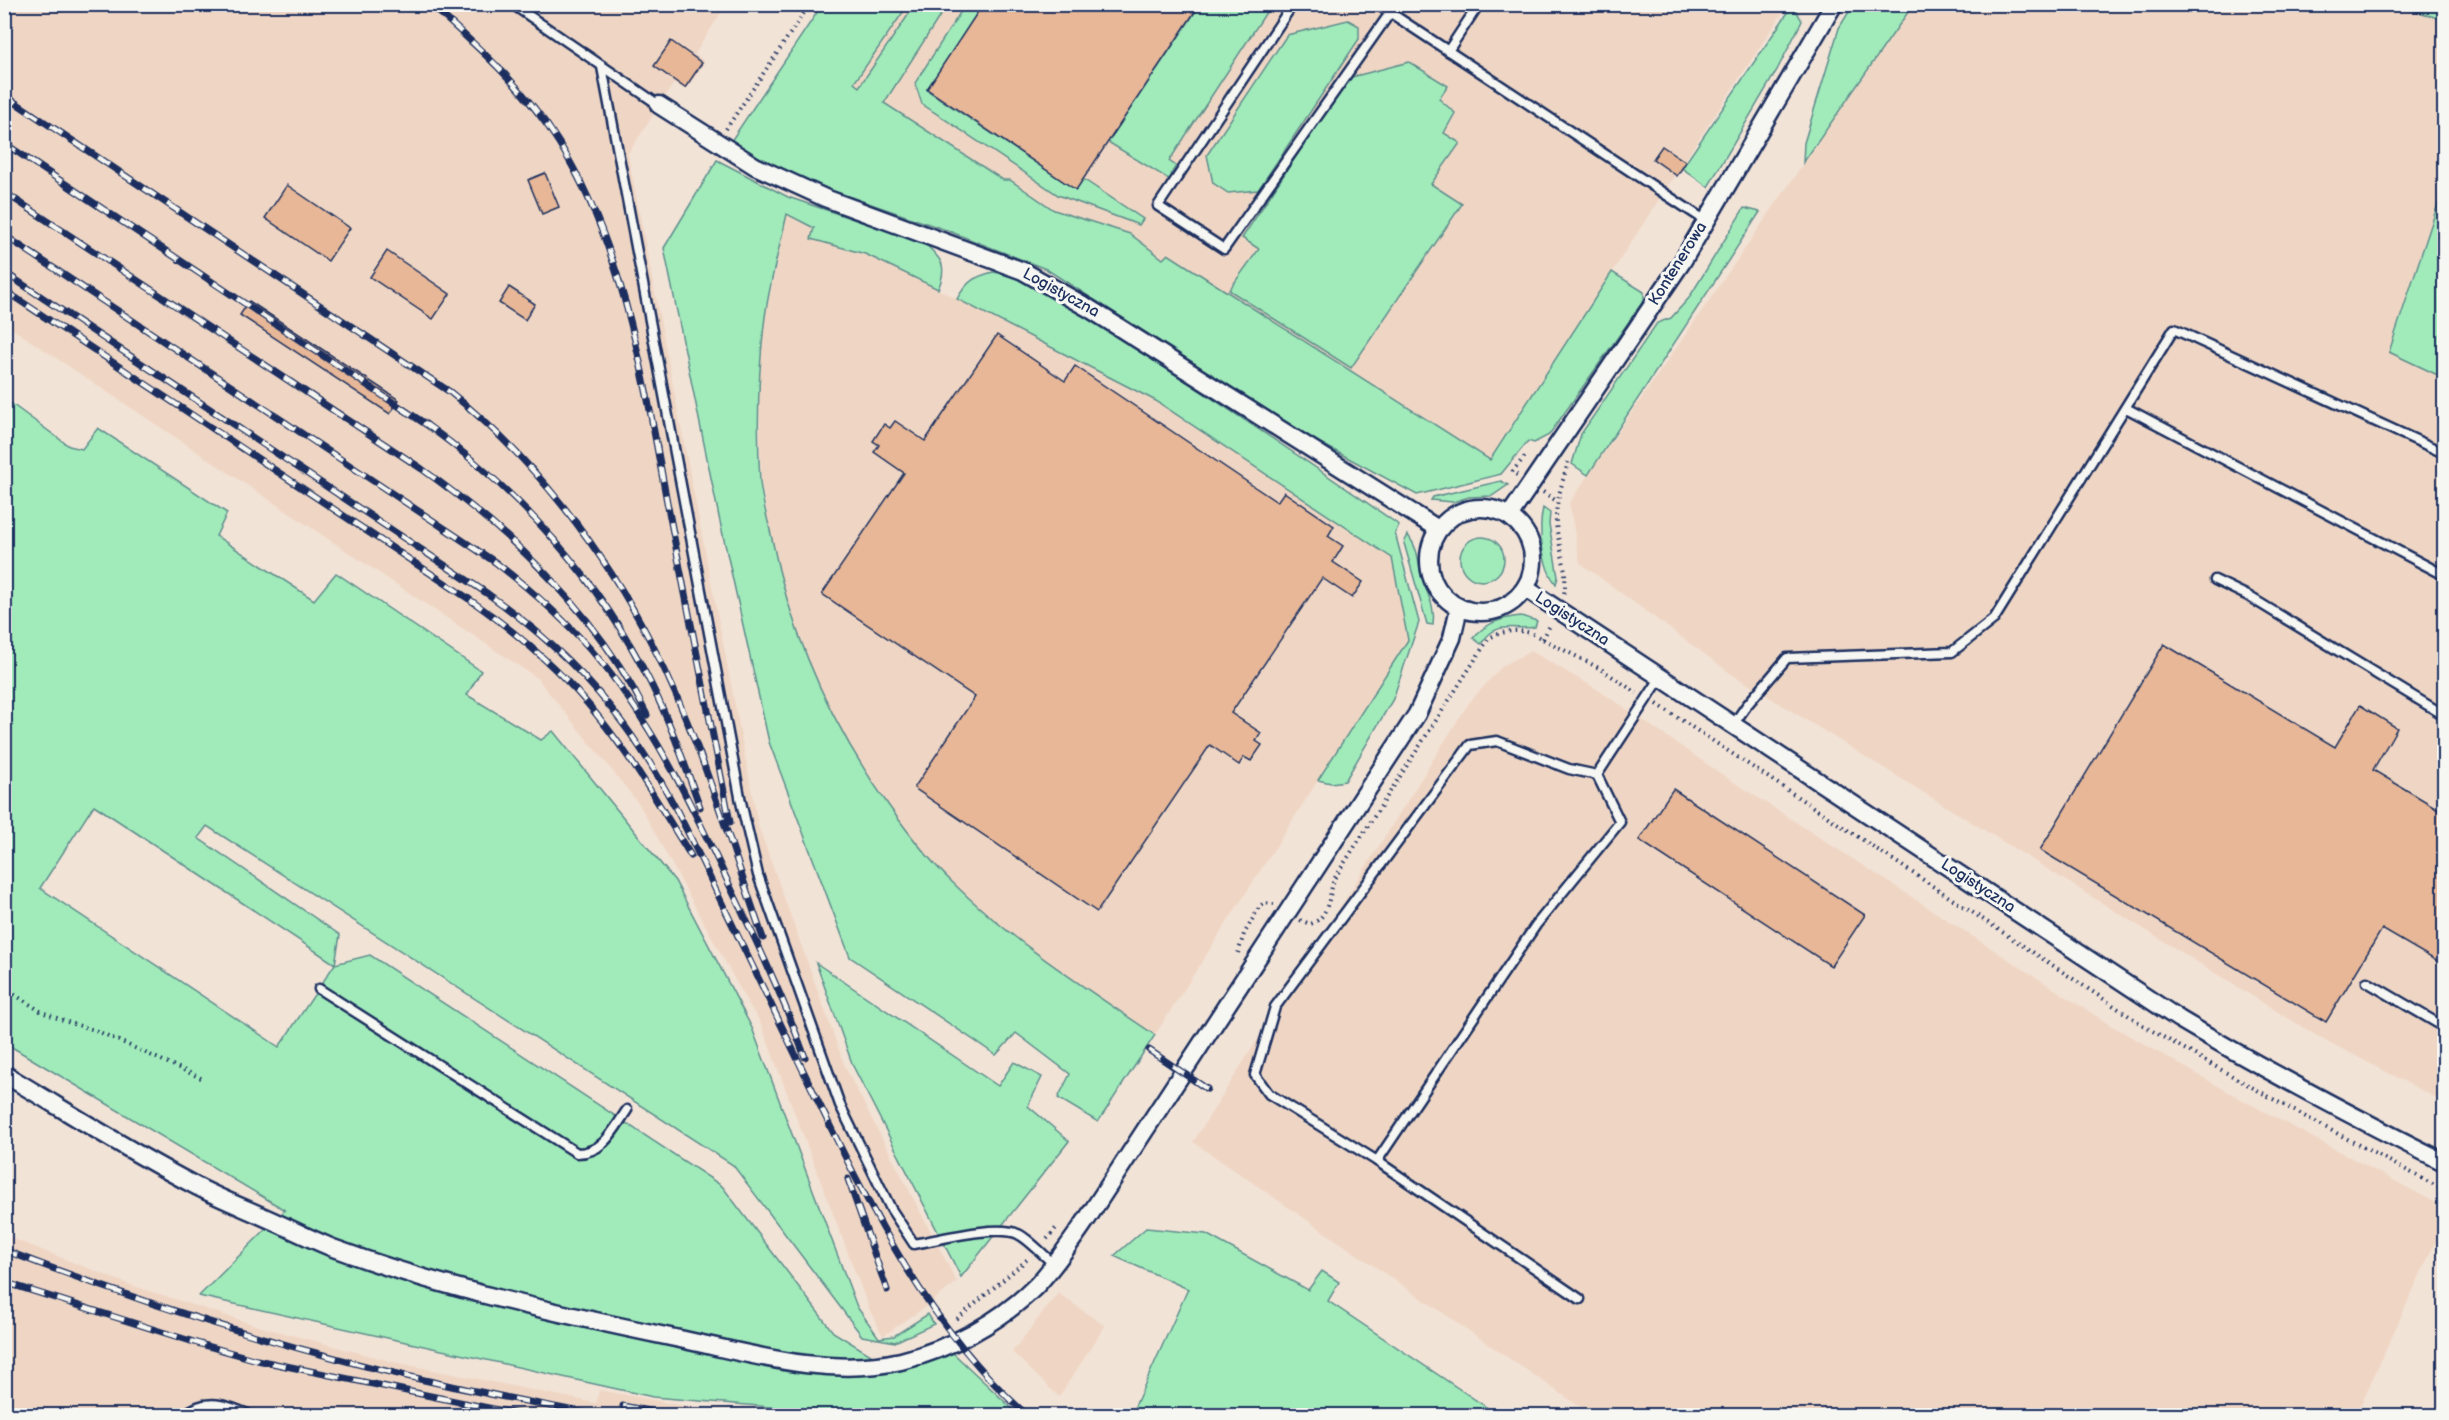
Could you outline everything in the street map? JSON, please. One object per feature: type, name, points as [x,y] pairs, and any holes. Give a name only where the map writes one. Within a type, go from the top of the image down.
[{"type":"street","name":"Kontenerowa","points":[[1509,516],[1677,270],[1834,4]]},
{"type":"street","name":"Logistyczna","points":[[658,105],[755,166],[825,198],[1023,271],[1090,309],[1438,530]]},
{"type":"street","points":[[1475,508],[1489,508],[1509,516],[1530,541],[1533,568],[1525,588],[1512,603],[1486,612],[1473,612],[1448,601],[1438,591],[1429,566],[1429,552],[1438,530],[1456,515],[1475,508]]},
{"type":"street","name":"Logistyczna","points":[[1525,588],[2180,1019],[2248,1060],[2338,1109],[2445,1162]]},
{"type":"street","points":[[4,1074],[111,1140],[199,1188],[331,1247],[443,1284],[550,1312],[774,1359],[828,1366],[870,1366],[902,1360],[936,1349],[972,1333],[1005,1312],[1036,1286],[1054,1264],[1087,1219],[1417,714],[1452,638],[1460,608]]},
{"type":"lane","points":[[512,4],[658,105]]},
{"type":"lane","points":[[1293,4],[1158,206],[1224,249],[1390,13]]},
{"type":"lane","points":[[1377,4],[1706,220]]},
{"type":"lane","points":[[1448,51],[1479,4]]},
{"type":"lane","points":[[602,67],[741,802],[758,875],[840,1105],[891,1209],[914,1244],[971,1234],[1001,1231],[1018,1233],[1054,1264]]},
{"type":"lane","points":[[1733,725],[1787,658],[1952,652],[1994,619],[2174,329],[2445,453]]},
{"type":"lane","points":[[2126,408],[2445,575]]},
{"type":"lane","points":[[2215,580],[2248,596],[2445,715]]},
{"type":"lane","points":[[1597,775],[1661,678]]},
{"type":"lane","points":[[1580,1299],[1377,1161],[1269,1094],[1255,1075],[1275,1007],[1470,745],[1497,741],[1569,769],[1597,775]]},
{"type":"lane","points":[[1377,1161],[1536,924],[1620,822],[1597,775]]},
{"type":"lane","points":[[2367,982],[2445,1027]]},
{"type":"lane","points":[[318,989],[578,1153],[589,1153],[601,1146],[627,1110]]},
{"type":"lane","points":[[183,1416],[200,1405],[218,1403],[252,1416]]},
{"type":"path","points":[[723,132],[810,4]]},
{"type":"path","points":[[1512,472],[1527,454]]},
{"type":"path","points":[[1564,590],[1565,578],[1556,523],[1558,502],[1568,463]]},
{"type":"path","points":[[1547,495],[1558,502]]},
{"type":"path","points":[[1543,639],[1549,626]]},
{"type":"path","points":[[1297,918],[1310,924],[1321,917],[1328,906],[1334,879],[1489,638],[1508,630],[1519,629],[1601,669],[1632,689]]},
{"type":"path","points":[[1237,955],[1244,934],[1260,906],[1270,903],[1279,906]]},
{"type":"path","points":[[4,988],[42,1012],[95,1030],[203,1079]]},
{"type":"path","points":[[956,1320],[1037,1251],[1058,1225]]},
{"type":"shaded area","points":[[2397,4],[2444,20],[2444,186],[2389,351],[2444,377],[2444,1102],[2317,1036],[1730,673],[1580,563],[1569,503],[1913,5]]},
{"type":"shaded area","points":[[4,5],[726,5],[695,54],[705,62],[686,90],[674,83],[628,154],[759,828],[846,1069],[957,1282],[924,1308],[883,1336],[870,1311],[760,1022],[639,804],[537,678],[5,324]]},
{"type":"shaded area","points":[[906,5],[1788,5],[1491,460],[1168,254],[1141,289],[1003,181],[854,84]]},
{"type":"shaded area","points":[[787,214],[814,228],[811,239],[865,254],[1156,401],[1392,558],[1408,640],[1155,1035],[1038,956],[1004,930],[951,881],[913,839],[861,766],[831,714],[810,668],[781,583],[761,483],[759,388],[764,323]]},
{"type":"shaded area","points":[[1531,651],[1600,691],[1726,777],[2107,1023],[2250,1104],[2444,1207],[2444,1223],[2356,1415],[1592,1415],[1193,1142],[1468,704],[1502,666]]},
{"type":"shaded area","points":[[4,1235],[128,1284],[262,1327],[394,1362],[596,1403],[599,1390],[734,1415],[5,1415]]},
{"type":"shaded area","points":[[1058,1293],[1105,1326],[1059,1397],[1012,1352]]},
{"type":"green space","points":[[822,5],[908,5],[854,83],[859,87],[915,5],[947,5],[884,103],[1003,180],[1010,180],[1054,210],[1130,234],[1163,259],[1168,254],[1490,460],[1612,272],[1644,292],[1644,300],[1549,435],[1534,443],[1528,441],[1501,474],[1417,495],[1313,439],[1046,269],[946,230],[796,178],[731,141]]},
{"type":"green space","points":[[965,5],[983,5],[927,90],[1076,190],[1083,179],[1143,219],[1139,225],[1058,195],[922,104],[915,83]]},
{"type":"green space","points":[[1200,5],[1242,5],[1267,11],[1169,161],[1176,166],[1170,180],[1108,142]]},
{"type":"green space","points":[[1793,5],[1802,21],[1777,70],[1708,187],[1682,168]]},
{"type":"green space","points":[[1853,5],[1913,5],[1803,163],[1804,143],[1839,28]]},
{"type":"green space","points":[[2397,5],[2444,5],[2444,20]]},
{"type":"green space","points":[[1348,20],[1359,26],[1359,39],[1258,190],[1228,193],[1213,183],[1207,155],[1287,35]]},
{"type":"green space","points":[[1409,62],[1448,86],[1439,99],[1455,113],[1444,133],[1460,143],[1431,184],[1462,204],[1351,368],[1229,290],[1259,249],[1242,238],[1348,78]]},
{"type":"green space","points":[[717,160],[788,197],[924,243],[942,263],[943,274],[938,289],[865,254],[811,239],[814,228],[787,214],[768,297],[762,344],[758,423],[762,496],[780,576],[816,679],[849,744],[896,816],[943,873],[975,904],[1050,963],[1155,1035],[1098,1122],[1058,1098],[1070,1074],[1016,1033],[996,1055],[850,957],[769,742],[719,517],[664,248]]},
{"type":"green space","points":[[2444,186],[2444,378],[2389,352]]},
{"type":"green space","points":[[1744,208],[1760,212],[1588,475],[1572,464],[1581,434],[1657,323],[1671,318],[1689,298]]},
{"type":"green space","points":[[993,272],[1028,283],[1081,313],[1265,433],[1399,525],[1395,533],[1419,622],[1393,699],[1345,781],[1331,783],[1318,780],[1408,640],[1392,558],[1156,401],[957,299],[972,281]]},
{"type":"green space","points":[[5,399],[69,446],[82,449],[98,428],[227,513],[216,536],[314,600],[336,573],[481,671],[467,695],[541,740],[553,731],[675,881],[752,1028],[857,1307],[879,1338],[894,1336],[928,1314],[934,1324],[895,1342],[862,1336],[733,1165],[207,826],[198,838],[340,935],[335,964],[370,955],[722,1186],[833,1332],[892,1368],[951,1351],[1019,1415],[864,1415],[653,1397],[199,1296],[285,1210],[5,1043]],"holes":[[[94,805],[335,964],[279,1047],[40,888]]]},
{"type":"green space","points":[[1501,481],[1508,485],[1492,496],[1469,497],[1453,502],[1431,500],[1433,497]]},
{"type":"green space","points":[[1543,508],[1550,513],[1549,524],[1558,577],[1556,584],[1547,568],[1542,547]]},
{"type":"green space","points":[[1408,535],[1416,549],[1421,575],[1432,605],[1433,625],[1427,624],[1404,543]]},
{"type":"green space","points":[[1482,537],[1491,538],[1498,543],[1503,550],[1503,568],[1498,575],[1491,580],[1482,581],[1473,580],[1466,575],[1461,568],[1460,559],[1461,550],[1466,543],[1473,538]]},
{"type":"green space","points":[[1521,616],[1537,621],[1535,627],[1499,629],[1487,636],[1481,644],[1473,638],[1494,622]]},
{"type":"green space","points":[[816,963],[998,1086],[1014,1062],[1042,1077],[1028,1106],[1069,1141],[961,1277],[853,1066]]},
{"type":"green space","points":[[1146,1228],[1206,1234],[1308,1290],[1322,1271],[1339,1282],[1328,1301],[1498,1415],[1131,1415],[1188,1289],[1114,1256]]},
{"type":"building","points":[[983,4],[1200,4],[1076,190],[927,89]]},
{"type":"building","points":[[671,41],[702,63],[685,88],[654,66]]},
{"type":"building","points":[[1662,146],[1686,162],[1677,176],[1653,159]]},
{"type":"building","points":[[545,173],[559,207],[542,214],[528,180]]},
{"type":"building","points":[[287,185],[350,228],[328,261],[265,218]]},
{"type":"building","points":[[387,251],[450,294],[433,319],[370,277]]},
{"type":"building","points":[[509,287],[535,304],[525,320],[499,303]]},
{"type":"building","points":[[249,301],[399,400],[390,414],[240,315]]},
{"type":"building","points":[[997,335],[1065,381],[1075,366],[1277,502],[1284,492],[1334,526],[1328,536],[1343,546],[1333,562],[1363,582],[1352,598],[1322,578],[1231,713],[1261,733],[1256,741],[1262,745],[1251,761],[1244,757],[1239,765],[1210,745],[1097,912],[914,788],[975,697],[822,594],[904,473],[874,452],[879,445],[873,441],[884,424],[890,428],[895,421],[925,441]]},
{"type":"building","points":[[2164,644],[2335,747],[2360,705],[2397,728],[2373,770],[2445,813],[2445,966],[2382,929],[2326,1022],[2040,850]]},
{"type":"building","points":[[1673,789],[1865,915],[1831,966],[1639,840]]},
{"type":"railway","points":[[430,4],[483,52],[516,86],[546,123],[581,183],[600,226],[616,271],[640,364],[730,822]]},
{"type":"railway","points":[[4,95],[450,392],[481,418],[538,476],[589,541],[634,610],[653,646],[699,753],[763,938]]},
{"type":"railway","points":[[4,143],[427,425],[494,479],[555,541],[608,609],[631,646],[658,699],[700,807]]},
{"type":"railway","points":[[4,192],[422,469],[488,520],[520,548],[578,610],[604,643],[627,678],[647,715]]},
{"type":"railway","points":[[4,235],[495,562],[570,627],[613,677],[668,762],[759,947],[805,1057]]},
{"type":"railway","points":[[4,272],[488,594],[544,638],[578,670],[638,745],[675,807],[859,1184],[906,1268],[961,1346],[1028,1416]]},
{"type":"railway","points":[[4,290],[469,599],[521,638],[583,698],[610,732],[691,856]]},
{"type":"railway","points":[[1149,1050],[1207,1089]]},
{"type":"railway","points":[[848,1179],[887,1290]]},
{"type":"railway","points":[[4,1250],[176,1311],[306,1350],[412,1377],[600,1416]]},
{"type":"railway","points":[[4,1282],[257,1360],[527,1416]]},
{"type":"railway","points":[[623,1406],[674,1416]]}]
